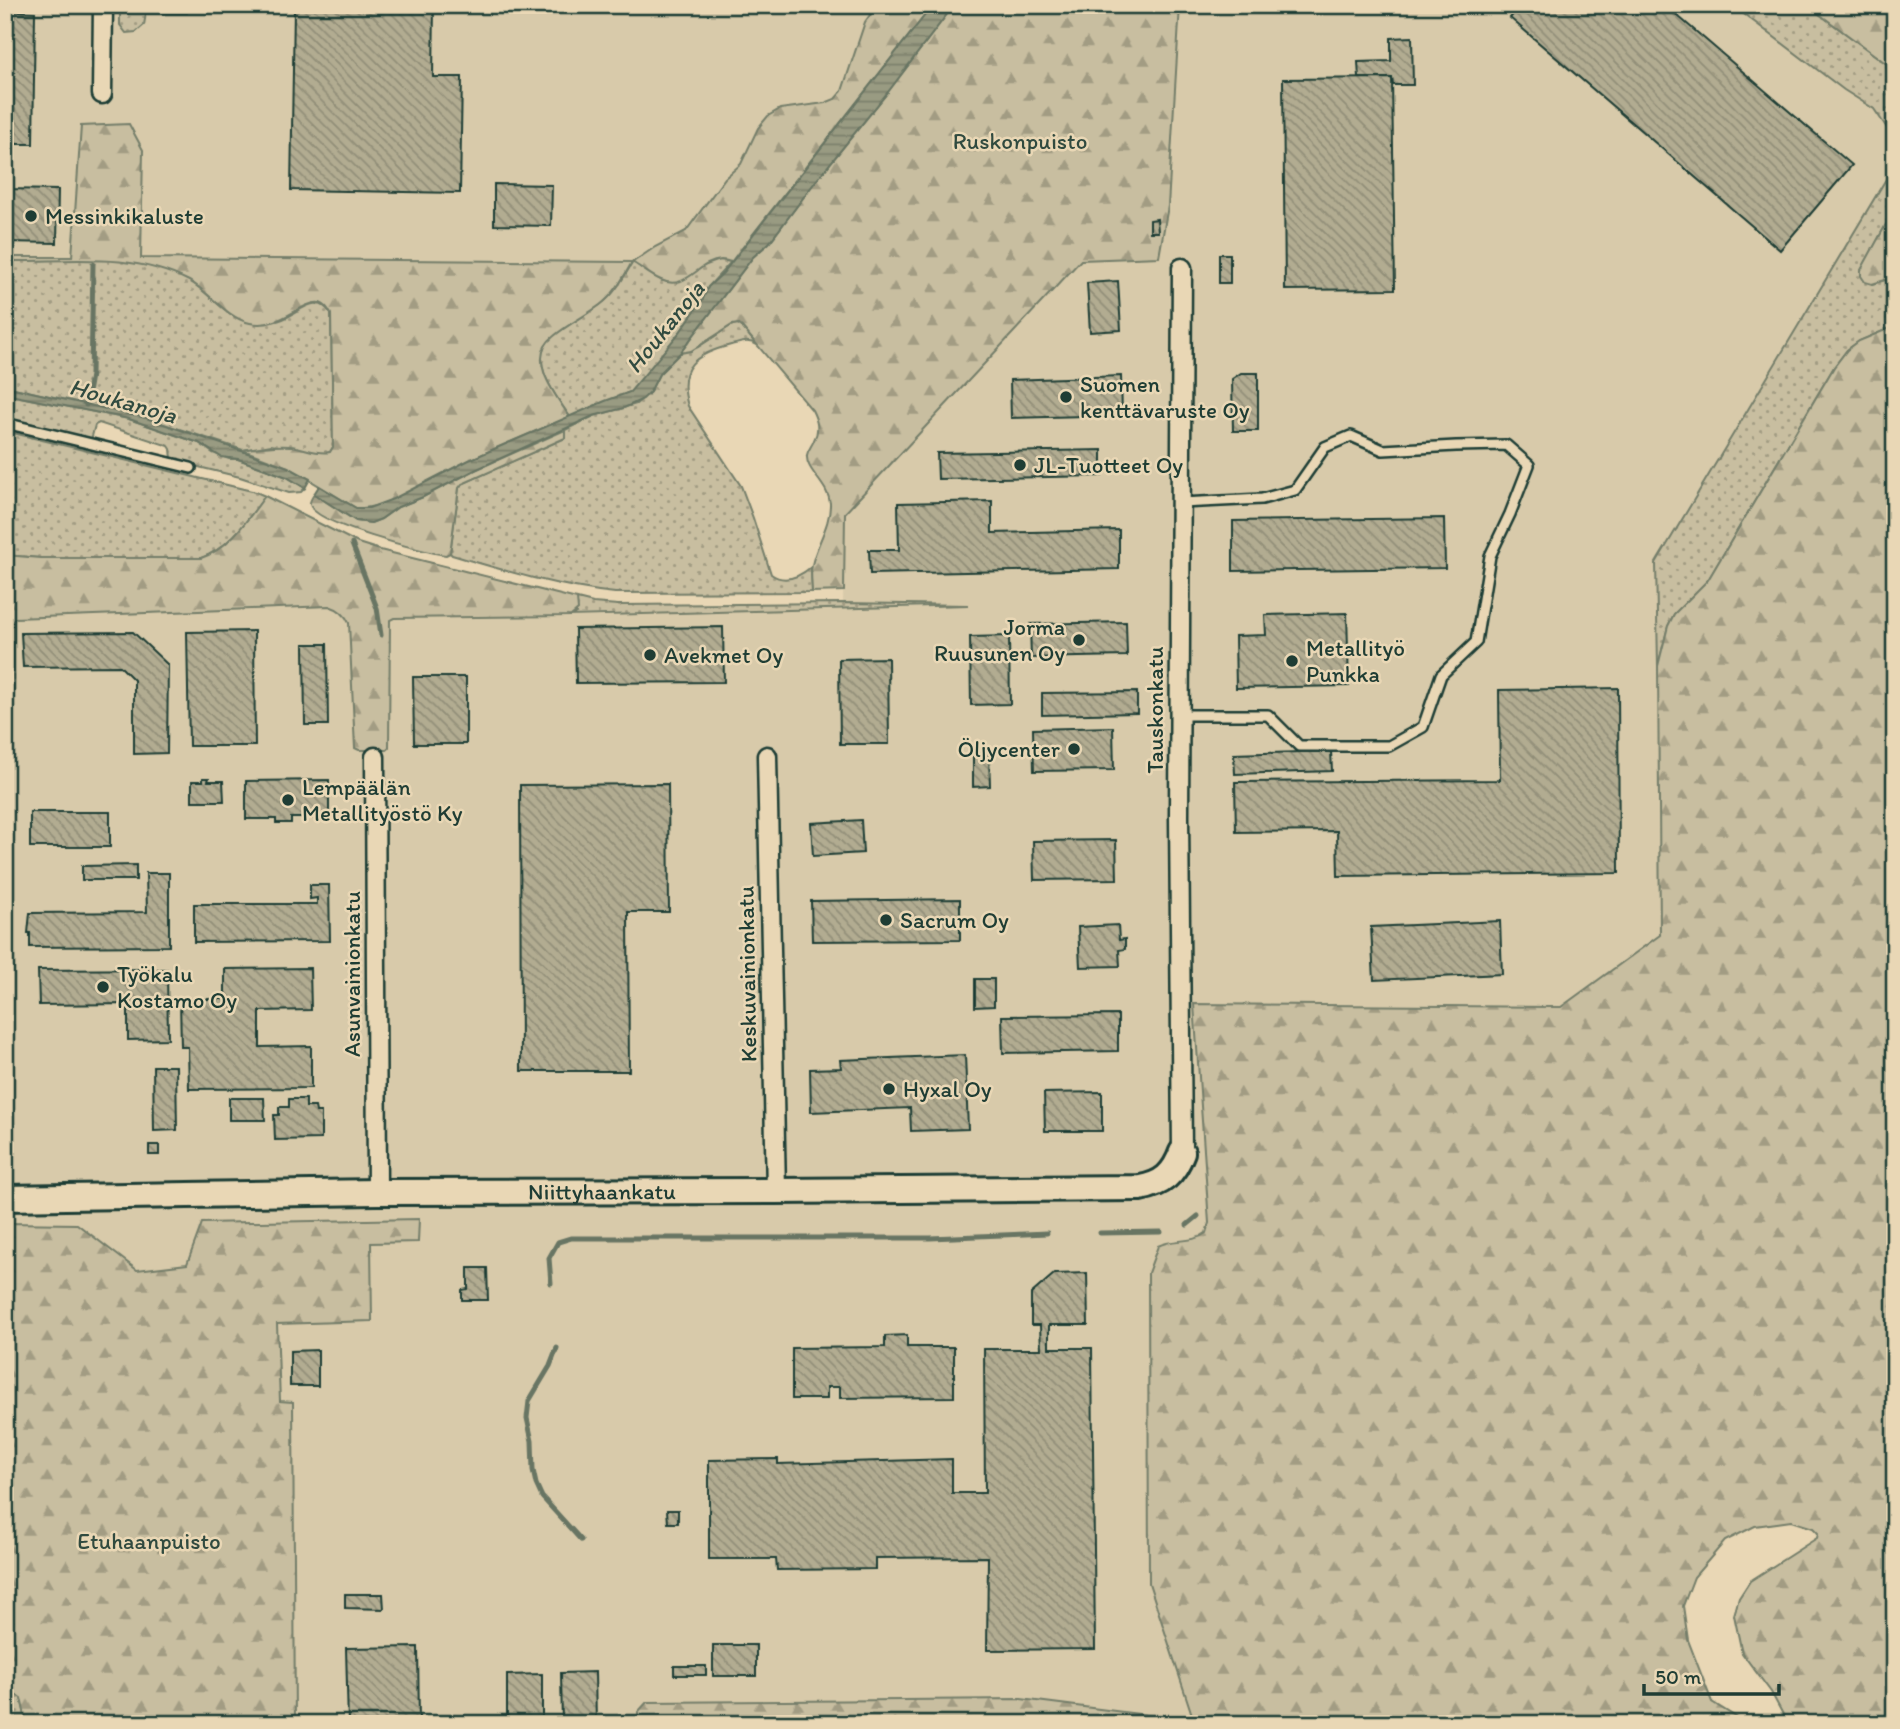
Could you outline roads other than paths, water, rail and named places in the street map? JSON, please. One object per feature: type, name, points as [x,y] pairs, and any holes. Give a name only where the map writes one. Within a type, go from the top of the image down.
[{"type":"street","points":[[102,94],[103,5]]},
{"type":"street","name":"Tauskonkatu","points":[[1182,268],[1182,1152]]},
{"type":"street","name":"Asunvainionkatu","points":[[375,757],[377,1192]]},
{"type":"street","name":"Keskuvainionkatu","points":[[767,757],[776,1191]]},
{"type":"street","name":"Niittyhaankatu","points":[[5,1198],[377,1192],[1140,1188],[1154,1186],[1167,1177],[1177,1165],[1182,1152]]},
{"type":"lane","points":[[5,423],[191,468]]},
{"type":"lane","points":[[1180,715],[1268,715],[1299,746],[1389,746],[1423,727],[1441,675],[1476,642],[1490,556],[1529,464],[1506,445],[1383,450],[1351,436],[1325,447],[1295,490],[1262,499],[1181,503]]},
{"type":"waterway","name":"Houkanoja","points":[[86,405],[91,375],[93,264]]},
{"type":"waterway","points":[[352,544],[377,608],[381,635]]},
{"type":"waterway","points":[[1187,1225],[1198,1216]]},
{"type":"waterway","points":[[1100,1233],[1161,1232]]},
{"type":"waterway","points":[[551,1283],[549,1258],[558,1242],[571,1238],[930,1238],[1047,1233]]},
{"type":"waterway","points":[[557,1348],[550,1366],[529,1401],[527,1418],[532,1441],[533,1470],[542,1497],[581,1540]]},
{"type":"place","name":"Messinkikaluste","points":[[31,216]]},
{"type":"place","name":"Suomen kenttävaruste Oy","points":[[1066,397]]},
{"type":"place","name":"JL-Tuotteet Oy","points":[[1020,465]]},
{"type":"place","name":"Jorma Ruusunen Oy","points":[[1079,640]]},
{"type":"place","name":"Avekmet Oy","points":[[650,655]]},
{"type":"place","name":"Metallityö Punkka","points":[[1292,661]]},
{"type":"place","name":"Öljycenter","points":[[1074,749]]},
{"type":"place","name":"Lempäälän Metallityöstö Ky","points":[[288,800]]},
{"type":"place","name":"Sacrum Oy","points":[[886,920]]},
{"type":"place","name":"Työkalu Kostamo Oy","points":[[103,987]]},
{"type":"place","name":"Hyxal Oy","points":[[889,1089]]},
{"type":"park label","name":"Ruskonpuisto","points":[[1020,141]]},
{"type":"park label","name":"Etuhaanpuisto","points":[[149,1541]]}]
